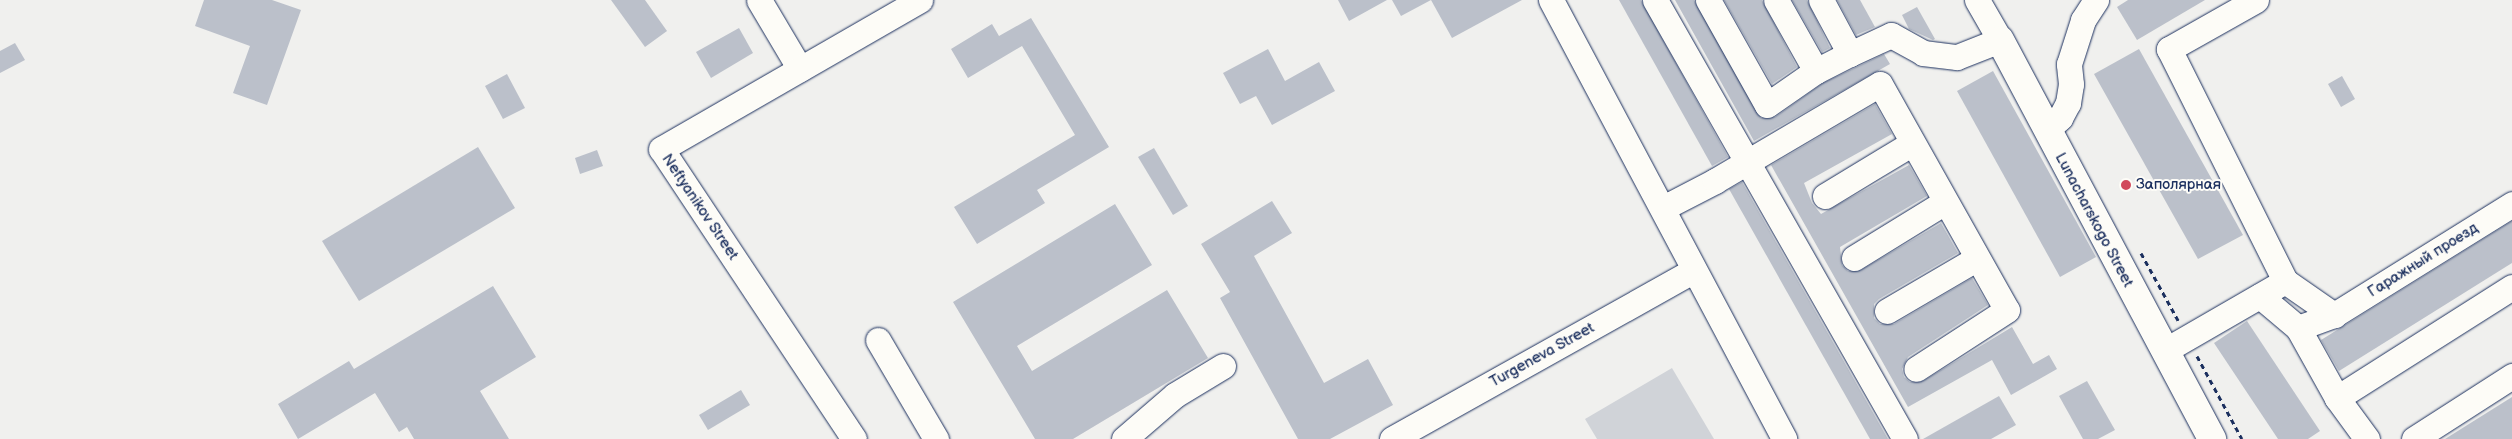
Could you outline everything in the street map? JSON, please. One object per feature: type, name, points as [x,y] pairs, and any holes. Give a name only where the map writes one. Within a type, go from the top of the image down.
[{"type":"main road","name":"Lunacharskogo Street","points":[[2000,40],[2212,439]]},
{"type":"street","points":[[759,0],[800,69]]},
{"type":"street","name":"Neftyanikov Street","points":[[854,439],[661,148],[920,0]]},
{"type":"street","points":[[1551,0],[1663,208],[1692,271],[1784,439]]},
{"type":"street","points":[[1655,0],[1905,439]]},
{"type":"street","points":[[1708,0],[1767,105],[1816,71],[1891,35],[1923,53],[1957,57],[2000,40]]},
{"type":"street","points":[[1776,0],[1816,71]]},
{"type":"street","points":[[1821,0],[1850,54]]},
{"type":"street","points":[[2047,130],[2060,118],[2068,103],[2071,84],[2069,64],[2083,20],[2096,0]]},
{"type":"street","points":[[2256,0],[2168,49],[2285,281],[2334,315]]},
{"type":"street","name":"Lunacharskogo Street","points":[[1979,1],[2000,40]]},
{"type":"street","points":[[1663,208],[1880,84],[1911,144],[1976,259],[2008,310],[1916,369]]},
{"type":"street","points":[[1825,196],[1911,144]]},
{"type":"street","points":[[1854,258],[1945,202]]},
{"type":"street","name":"Гаражный проезд","points":[[2298,328],[2334,315],[2512,204]]},
{"type":"street","points":[[1887,311],[1976,259]]},
{"type":"street","name":"Turgeneva Street","points":[[1392,439],[1692,271]]},
{"type":"street","points":[[2164,350],[2285,281]]},
{"type":"street","points":[[2337,398],[2512,287]]},
{"type":"street","points":[[2260,296],[2298,328],[2337,398],[2367,439]]},
{"type":"street","points":[[878,340],[936,439]]},
{"type":"street","points":[[1124,439],[1175,395],[1223,366]]},
{"type":"street","points":[[2414,439],[2512,376]]},
{"type":"shaded area","points":[[1672,368],[1714,439],[1597,439],[1585,419]]},
{"type":"building","points":[[204,0],[272,0],[301,10],[267,105],[233,93],[250,46],[195,26]]},
{"type":"building","points":[[611,0],[645,0],[667,31],[645,47]]},
{"type":"building","points":[[1338,0],[1387,0],[1349,21]]},
{"type":"building","points":[[1392,0],[1431,0],[1401,16]]},
{"type":"building","points":[[1431,0],[1522,0],[1452,38]]},
{"type":"building","points":[[1619,0],[1641,0],[1728,157],[1712,166]]},
{"type":"building","points":[[1675,0],[1694,0],[1761,118],[1775,117],[1823,83],[1884,54],[1890,64],[1754,141]]},
{"type":"building","points":[[1724,0],[1762,0],[1797,67],[1772,84]]},
{"type":"building","points":[[1792,0],[1807,0],[1830,48],[1822,52]]},
{"type":"building","points":[[1837,0],[1860,0],[1875,27],[1856,35]]},
{"type":"building","points":[[2128,0],[2205,0],[2137,40],[2117,7]]},
{"type":"building","points":[[1917,7],[1935,39],[1933,40],[1909,29],[1902,15]]},
{"type":"building","points":[[1031,18],[1109,147],[1037,190],[1045,203],[977,244],[954,207],[1075,135],[1022,46],[968,78],[951,49],[992,24],[999,36]]},
{"type":"building","points":[[739,28],[753,53],[711,78],[696,52]]},
{"type":"building","points":[[15,43],[25,60],[0,73],[0,51]]},
{"type":"building","points":[[1268,49],[1285,81],[1319,62],[1335,91],[1272,125],[1256,96],[1240,104],[1223,73]]},
{"type":"building","points":[[2139,49],[2243,235],[2198,259],[2094,74]]},
{"type":"building","points":[[1993,71],[2096,257],[2060,277],[1957,91]]},
{"type":"building","points":[[507,74],[525,108],[503,119],[485,86]]},
{"type":"building","points":[[2342,76],[2355,99],[2341,107],[2328,84]]},
{"type":"building","points":[[1875,104],[1892,134],[1804,183],[1812,203],[1821,214],[1909,165],[1927,196],[1840,247],[1842,265],[1848,271],[1861,270],[1941,223],[1958,253],[1879,299],[1874,304],[1874,318],[1880,324],[1894,324],[1972,278],[1988,305],[1908,357],[1902,369],[1904,377],[1910,382],[1923,381],[2012,327],[2033,364],[2049,355],[2057,369],[2011,395],[1992,360],[1908,407],[1771,165]]},
{"type":"building","points":[[478,147],[515,208],[359,301],[322,241]]},
{"type":"building","points":[[1154,148],[1188,206],[1173,215],[1138,157]]},
{"type":"building","points":[[597,150],[603,166],[580,174],[575,158]]},
{"type":"building","points":[[1742,182],[1888,439],[1870,439],[1729,189]]},
{"type":"building","points":[[1272,201],[1292,233],[1254,256],[1324,383],[1368,359],[1393,405],[1330,439],[1298,439],[1220,298],[1230,292],[1201,244]]},
{"type":"building","points":[[1115,204],[1152,265],[1017,346],[1032,371],[1167,290],[1208,358],[1073,439],[1035,439],[953,302]]},
{"type":"building","points":[[2512,221],[2512,263],[2339,371],[2321,340]]},
{"type":"building","points":[[493,286],[536,357],[480,391],[509,439],[414,439],[407,427],[399,432],[375,393],[298,439],[278,404],[349,361],[354,369]]},
{"type":"building","points":[[2247,321],[2320,431],[2308,439],[2278,439],[2214,343]]},
{"type":"building","points":[[2087,381],[2115,430],[2098,439],[2083,439],[2059,396]]},
{"type":"building","points":[[741,390],[750,405],[708,430],[699,415]]},
{"type":"building","points":[[1999,396],[2016,425],[1991,439],[1923,439]]},
{"type":"building","points":[[2512,397],[2512,439],[2445,439]]},
{"type":"place","name":"Заполярная","points":[[2126,185]]}]
